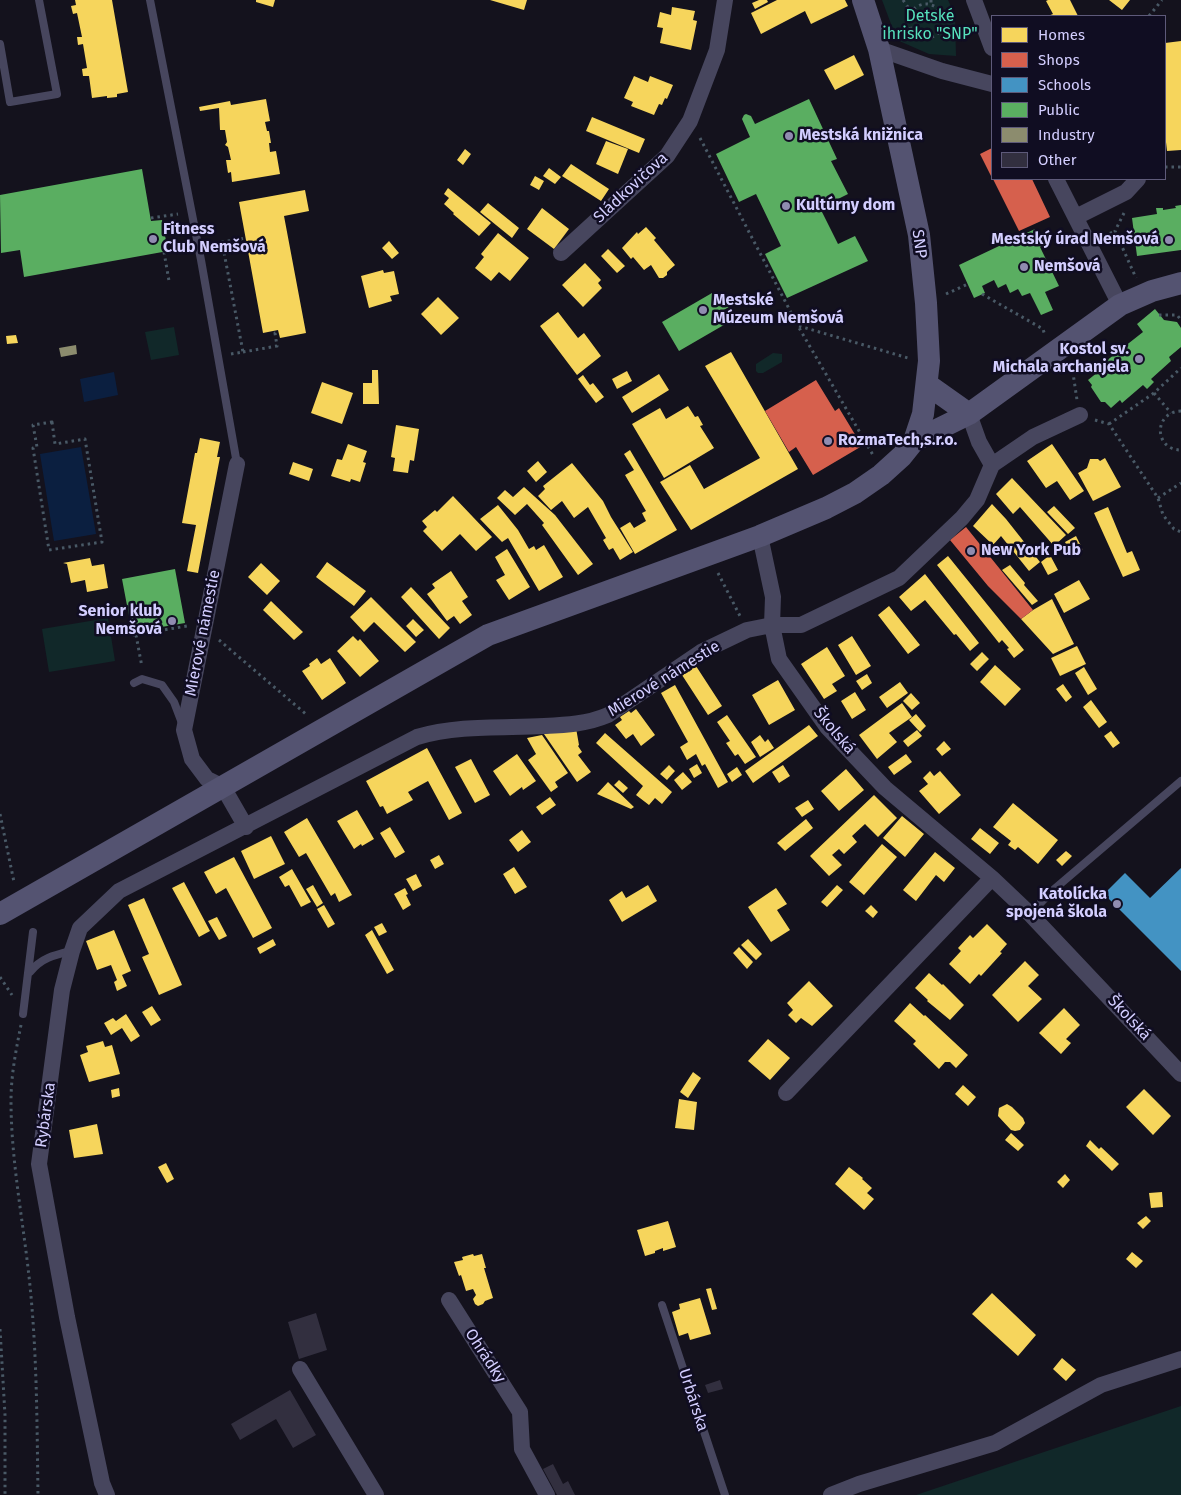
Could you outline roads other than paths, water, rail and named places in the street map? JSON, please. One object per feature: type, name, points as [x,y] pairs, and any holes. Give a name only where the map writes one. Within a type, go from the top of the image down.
[{"type":"main road","name":"SNP","points":[[863,0],[879,49],[919,235],[926,303],[929,361],[928,385],[921,424],[914,441]]},
{"type":"main road","points":[[10,902],[223,787],[488,635],[760,536],[826,508],[855,493],[881,475],[902,456],[914,441],[969,414],[1120,305],[1152,291],[1181,283]]},
{"type":"main road","points":[[928,385],[969,414]]},
{"type":"street","name":"Sládkovičova","points":[[561,253],[667,156],[690,121],[717,50],[725,0]]},
{"type":"street","points":[[974,0],[991,45]]},
{"type":"street","points":[[879,49],[942,71],[991,84]]},
{"type":"street","points":[[1057,180],[1120,305]]},
{"type":"street","points":[[1076,217],[1126,192],[1137,180]]},
{"type":"street","points":[[969,414],[990,472]]},
{"type":"street","name":"Mierové námestie","points":[[237,464],[184,730],[192,759],[207,779],[223,787],[246,827],[418,737],[468,729],[568,725],[596,720],[608,715],[701,652],[747,630],[772,625],[801,625],[899,578],[962,518],[977,500],[990,472],[1033,437],[1080,416]]},
{"type":"street","name":"Školská","points":[[760,536],[773,596],[772,625],[780,659],[827,727],[885,788],[992,878],[1030,914],[1181,1074]]},
{"type":"street","name":"Rybárska","points":[[107,1495],[102,1483],[67,1317],[39,1164],[62,990],[72,950],[80,928],[119,891],[246,827]]},
{"type":"street","points":[[786,1093],[992,878]]},
{"type":"street","name":"Ohrádky","points":[[449,1300],[520,1412],[522,1449],[547,1495]]},
{"type":"street","points":[[831,1495],[995,1443],[1101,1385],[1181,1358]]},
{"type":"street","points":[[300,1369],[376,1495]]},
{"type":"lane","points":[[0,44],[10,102],[56,94],[39,0]]},
{"type":"lane","points":[[150,0],[192,212],[237,464]]},
{"type":"lane","points":[[134,684],[142,679],[162,686],[174,702],[184,730]]},
{"type":"lane","points":[[1030,914],[1052,891],[1181,781]]},
{"type":"lane","points":[[23,1014],[33,932]]},
{"type":"lane","points":[[28,974],[35,965],[46,957],[72,950]]},
{"type":"lane","name":"Urbárska","points":[[662,1305],[725,1495]]},
{"type":"water","points":[[114,372],[118,395],[84,402],[80,379]]},
{"type":"water","points":[[81,447],[96,534],[54,541],[40,454]]},
{"type":"place","name":"Mestská knižnica","points":[[789,136]]},
{"type":"place","name":"Kultúrny dom","points":[[786,206]]},
{"type":"place","name":"Fitness Club Nemšová","points":[[153,239]]},
{"type":"place","name":"Mestský úrad Nemšová","points":[[1169,240]]},
{"type":"place","name":"Nemšová","points":[[1024,267]]},
{"type":"place","name":"Mestské Múzeum Nemšová","points":[[703,310]]},
{"type":"place","name":"Kostol sv. Michala archanjela","points":[[1139,359]]},
{"type":"place","name":"RozmaTech,s.r.o.","points":[[828,441]]},
{"type":"place","name":"New York Pub","points":[[971,551]]},
{"type":"place","name":"Senior klub Nemšová","points":[[172,621]]},
{"type":"place","name":"Katolícka spojená škola","points":[[1117,904]]},
{"type":"park label","name":"Detské ihrisko \"SNP\"","points":[[930,26]]}]
